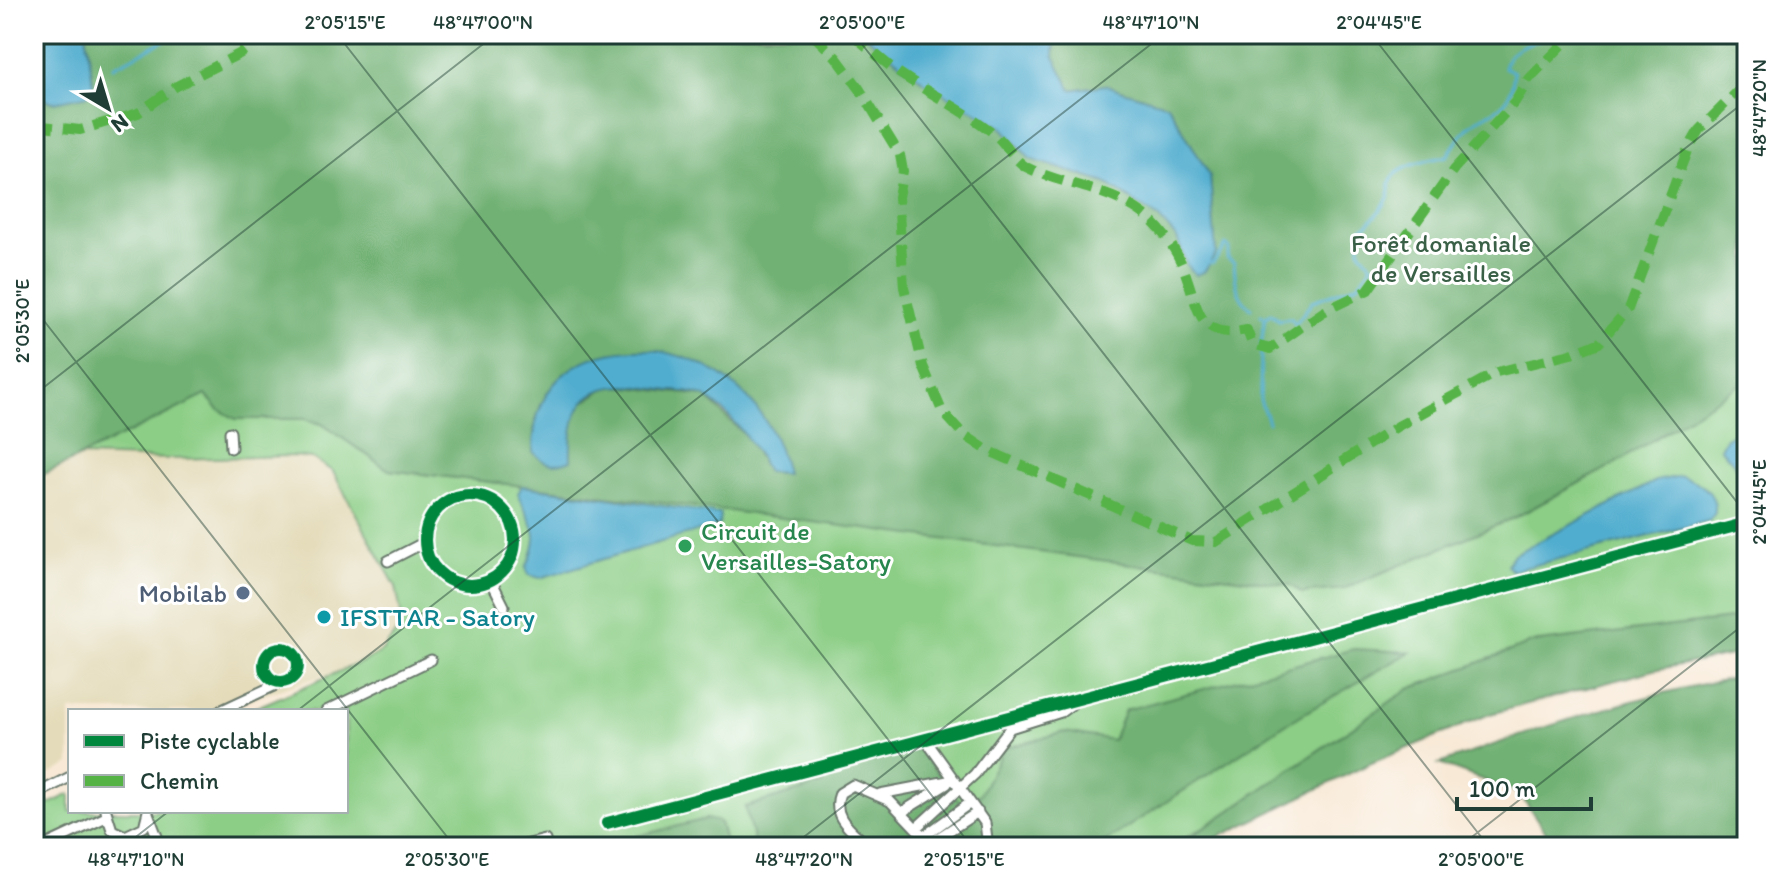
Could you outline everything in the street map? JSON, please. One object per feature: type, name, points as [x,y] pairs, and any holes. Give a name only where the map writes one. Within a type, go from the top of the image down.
[{"type":"street","points":[[230,432],[231,448]]},
{"type":"street","points":[[482,496],[495,502],[513,524],[516,538],[508,565],[491,580],[468,586],[453,582],[430,562],[425,542],[432,516],[453,498],[482,496]]},
{"type":"street","points":[[607,823],[1747,523]]},
{"type":"street","points":[[388,561],[425,542]]},
{"type":"street","points":[[491,580],[504,606]]},
{"type":"street","points":[[224,709],[265,690],[283,681],[292,677],[297,668],[296,657],[288,649],[276,648],[267,655],[264,667],[269,677],[265,690]]},
{"type":"street","points":[[330,709],[431,660]]},
{"type":"street","points":[[269,677],[283,681]]},
{"type":"street","points":[[916,828],[1010,728],[1061,712],[1079,699]]},
{"type":"street","points":[[925,739],[978,812],[987,830],[988,847]]},
{"type":"street","points":[[34,795],[68,778]]},
{"type":"street","points":[[869,847],[838,817],[836,802],[844,789],[853,785],[880,794],[933,843],[978,812]]},
{"type":"street","points":[[880,794],[956,785]]},
{"type":"street","points":[[902,812],[956,785]]},
{"type":"street","points":[[923,837],[970,803]]},
{"type":"street","points":[[42,847],[106,814],[118,834],[132,835],[144,827],[148,813]]},
{"type":"street","points":[[148,813],[161,847]]},
{"type":"street","points":[[517,847],[545,840]]},
{"type":"shaded area","points":[[273,455],[312,458],[342,483],[400,599],[399,628],[392,640],[373,657],[327,678],[325,675],[221,709],[68,709],[68,765],[34,782],[34,479],[82,456],[171,459]]},
{"type":"green space","name":"Forêt domaniale de Versailles","points":[[86,34],[863,34],[925,82],[1003,128],[1030,159],[1106,183],[1159,218],[1177,238],[1187,265],[1216,253],[1210,176],[1168,105],[1105,85],[1070,90],[1054,56],[1055,34],[1747,34],[1747,380],[1613,465],[1516,517],[1343,589],[1302,593],[1290,585],[699,507],[389,470],[322,424],[305,419],[236,419],[218,409],[206,395],[34,479],[34,97],[54,102],[93,83]],"holes":[[[638,350],[690,360],[734,385],[767,423],[786,473],[767,472],[748,438],[705,396],[610,385],[579,405],[571,422],[571,460],[533,452],[540,408],[561,377],[576,366],[615,352]]]},
{"type":"green space","name":"Circuit de Versailles-Satory","points":[[34,232],[236,419],[305,419],[322,424],[389,470],[699,507],[1747,352],[1747,633],[1475,669],[1169,847],[581,847],[579,843],[567,847],[34,847],[34,811],[68,795],[68,813],[348,813],[348,709],[253,709],[373,657],[383,650],[399,628],[401,613],[396,587],[333,472],[312,458],[82,456],[34,479]]},
{"type":"green space","points":[[1747,617],[1747,652],[1654,670],[1490,714],[1369,764],[1198,847],[1176,847],[1409,689],[1531,643]]},
{"type":"green space","points":[[1354,649],[1410,652],[1284,725],[1097,847],[755,847],[745,807],[824,784],[824,773],[919,749],[960,802],[979,796],[1004,748],[1065,732],[1113,740],[1125,710]]},
{"type":"green space","points":[[1747,676],[1747,833],[1723,847],[1556,847],[1519,793],[1439,764],[1630,702]]},
{"type":"green space","points":[[706,819],[720,822],[726,847],[641,847],[637,836]]},
{"type":"water","points":[[34,34],[86,34],[93,83],[89,95],[54,102],[34,97]]},
{"type":"water","points":[[863,34],[1055,34],[1054,56],[1071,90],[1105,85],[1168,105],[1210,176],[1216,253],[1205,271],[1196,275],[1187,265],[1177,238],[1159,218],[1106,183],[1030,159],[1003,128],[925,82]]},
{"type":"water","points":[[652,350],[700,364],[721,375],[739,390],[768,426],[786,473],[767,472],[741,430],[724,411],[705,397],[641,387],[605,389],[592,394],[582,404],[575,418],[571,460],[550,464],[533,452],[535,426],[542,404],[552,386],[567,372],[584,361],[604,354]]},
{"type":"water","points":[[1747,427],[1747,478],[1720,448],[1726,438]]},
{"type":"water","points":[[1681,476],[1710,493],[1715,513],[1709,521],[1512,571],[1507,565],[1514,554],[1656,481]]},
{"type":"water","points":[[522,486],[721,514],[719,525],[540,578],[529,575],[526,568],[535,535],[518,493]]},
{"type":"waterway","points":[[113,67],[177,34]]},
{"type":"waterway","points":[[1261,315],[1265,318],[1271,313],[1279,320],[1291,318],[1295,324],[1313,301],[1358,284],[1372,265],[1360,251],[1360,229],[1384,205],[1393,177],[1411,166],[1447,156],[1466,130],[1499,108],[1509,96],[1514,72],[1504,67],[1511,53],[1552,34]]},
{"type":"waterway","points":[[1208,263],[1213,263],[1226,245],[1229,248],[1227,258],[1234,263],[1239,294],[1251,308]]},
{"type":"waterway","points":[[1261,344],[1265,318]]},
{"type":"waterway","points":[[1261,353],[1260,400],[1268,422]]},
{"type":"railway","points":[[1734,847],[1747,840]]},
{"type":"marked path","points":[[34,125],[80,130],[138,113],[175,87],[241,53],[265,34]]},
{"type":"marked path","points":[[812,34],[836,57],[859,88],[900,155],[903,171],[898,197],[904,287],[923,366],[942,411],[963,434],[987,450],[1192,541],[1216,542],[1398,426],[1497,372],[1571,354],[1599,343],[1628,309],[1687,151],[1699,130],[1747,82]]},
{"type":"marked path","points":[[852,34],[899,73],[992,132],[1026,167],[1117,199],[1145,215],[1175,250],[1203,320],[1219,331],[1247,330],[1252,344],[1270,349],[1323,312],[1368,290],[1454,169],[1515,102],[1529,79],[1573,34]]},
{"type":"marked path","points":[[1352,34],[1368,40],[1382,34]]},
{"type":"cycle path","points":[[470,495],[487,498],[502,508],[512,523],[515,540],[512,557],[502,572],[487,582],[470,585],[453,582],[438,572],[428,557],[425,540],[428,523],[438,508],[453,498],[470,495]]},
{"type":"cycle path","points":[[607,823],[1747,523]]},
{"type":"cycle path","points":[[281,648],[293,653],[298,665],[293,677],[281,682],[269,677],[264,665],[269,653],[281,648]]},
{"type":"place","name":"Circuit de Versailles-Satory","points":[[685,546]]},
{"type":"place","name":"Mobilab","points":[[243,593]]},
{"type":"place","name":"IFSTTAR - Satory","points":[[324,617]]}]
